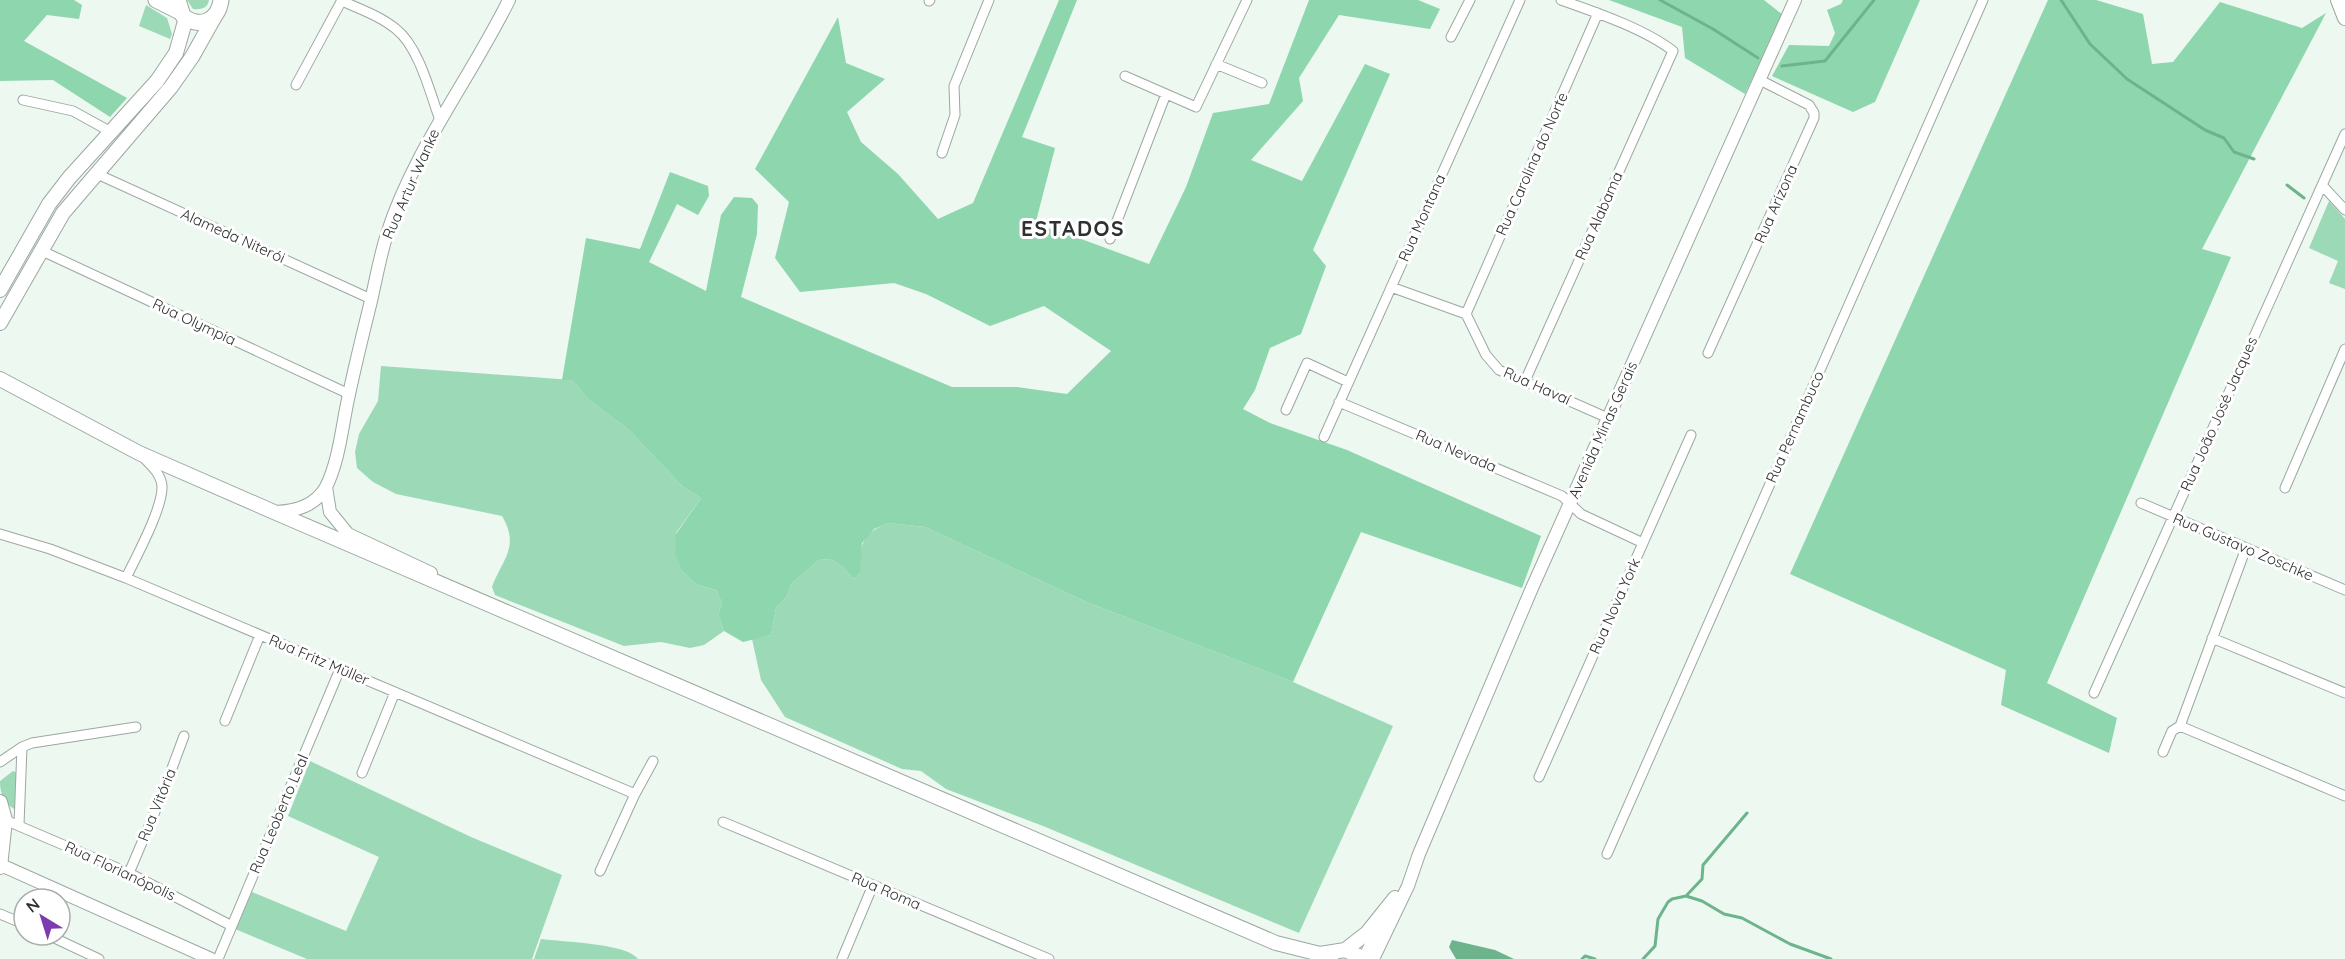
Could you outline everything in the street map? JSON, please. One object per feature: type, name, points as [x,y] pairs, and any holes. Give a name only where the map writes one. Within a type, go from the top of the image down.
[{"type":"main road","points":[[156,0],[181,10],[201,23],[215,16]]},
{"type":"main road","points":[[0,323],[67,206],[155,107],[192,57],[220,9],[221,0]]},
{"type":"main road","points":[[2338,0],[2345,18]]},
{"type":"main road","points":[[0,290],[49,204],[142,99],[176,53],[181,10]]},
{"type":"main road","points":[[142,99],[155,107]]},
{"type":"main road","points":[[0,379],[139,453],[1276,943],[1326,956],[1345,950],[1367,933],[1395,898]]},
{"type":"main road","points":[[0,802],[2,827],[0,865]]},
{"type":"main road","points":[[1345,950],[1364,959]]},
{"type":"street","points":[[296,85],[342,0],[384,21],[402,33],[420,64],[440,120]]},
{"type":"street","name":"Rua Artur Wanke","points":[[274,512],[291,512],[303,508],[314,501],[326,487],[339,445],[388,232],[406,188],[440,120],[497,25],[509,0]]},
{"type":"street","points":[[942,153],[953,124],[954,86],[989,0]]},
{"type":"street","points":[[1125,76],[1196,107],[1246,0]]},
{"type":"street","points":[[1451,37],[1470,0]]},
{"type":"street","name":"Rua Montana","points":[[1324,436],[1520,0]]},
{"type":"street","points":[[1561,0],[1598,13]]},
{"type":"street","name":"Avenida Minas Gerais","points":[[1373,959],[1386,935],[1570,504],[1795,0]]},
{"type":"street","name":"Rua Pernambuco","points":[[1606,854],[1983,0]]},
{"type":"street","name":"Rua Alabama","points":[[1525,381],[1673,51],[1664,44],[1598,13]]},
{"type":"street","name":"Rua Carolina do Norte","points":[[1466,314],[1598,13]]},
{"type":"street","points":[[1216,64],[1262,83]]},
{"type":"street","name":"Rua Arizona","points":[[1708,353],[1814,118],[1809,105],[1760,80]]},
{"type":"street","points":[[1110,239],[1166,94]]},
{"type":"street","points":[[23,100],[73,111],[111,132]]},
{"type":"street","name":"Rua João José Jacques","points":[[2094,693],[2345,134]]},
{"type":"street","name":"Alameda Niterói","points":[[95,173],[372,298]]},
{"type":"street","points":[[2322,185],[2345,210]]},
{"type":"street","name":"Rua Olympia","points":[[40,250],[349,394]]},
{"type":"street","points":[[1391,287],[1466,314]]},
{"type":"street","name":"Rua Havaí","points":[[1466,314],[1486,355],[1499,370],[1608,418]]},
{"type":"street","points":[[2285,488],[2345,349]]},
{"type":"street","points":[[1286,410],[1306,363],[1348,382]]},
{"type":"street","name":"Rua Nevada","points":[[1339,402],[1562,496],[1581,514],[1643,543]]},
{"type":"street","name":"Rua Nova York","points":[[1539,777],[1691,435]]},
{"type":"street","points":[[126,578],[146,535],[162,488],[155,468],[139,453]]},
{"type":"street","points":[[326,487],[330,512],[348,534],[452,583],[500,609]]},
{"type":"street","name":"Rua Gustavo Zoschke","points":[[2141,503],[2345,590]]},
{"type":"street","name":"Rua Fritz Müller","points":[[0,534],[50,549],[126,578],[634,794]]},
{"type":"street","points":[[2163,752],[2172,731],[2180,726],[2246,548]]},
{"type":"street","points":[[225,722],[260,635]]},
{"type":"street","points":[[2212,638],[2345,693]]},
{"type":"street","name":"Rua Leoberto Leal","points":[[218,959],[340,669]]},
{"type":"street","points":[[362,772],[395,692]]},
{"type":"street","points":[[2180,726],[2345,796]]},
{"type":"street","points":[[0,762],[32,743],[136,727]]},
{"type":"street","name":"Rua Vitória","points":[[129,873],[184,736]]},
{"type":"street","points":[[19,825],[22,747]]},
{"type":"street","points":[[600,872],[634,794],[653,761]]},
{"type":"street","name":"Rua Roma","points":[[723,822],[1049,959]]},
{"type":"street","name":"Rua Florianópolis","points":[[2,827],[19,825],[129,873],[232,926]]},
{"type":"street","name":"Avenida Minas Gerais","points":[[1364,959],[1416,863]]},
{"type":"street","points":[[0,865],[211,959]]},
{"type":"street","points":[[842,959],[873,885]]},
{"type":"street","points":[[72,946],[99,959]]},
{"type":"shaded area","points":[[0,0],[74,0],[82,5],[79,19],[47,15],[24,41],[127,98],[110,117],[53,80],[0,81]]},
{"type":"shaded area","points":[[187,0],[209,0],[206,7],[193,9]]},
{"type":"shaded area","points":[[1059,0],[1077,0],[1022,137],[1055,148],[1035,225],[1065,233],[1149,264],[1186,187],[1213,113],[1269,104],[1309,0],[1418,0],[1440,9],[1430,29],[1339,15],[1299,78],[1303,101],[1251,160],[1302,181],[1365,64],[1390,74],[1313,250],[1326,266],[1301,334],[1270,348],[1255,390],[1243,409],[1270,423],[1347,450],[1541,536],[1522,588],[1361,532],[1293,682],[1084,601],[925,527],[889,523],[874,529],[862,543],[860,573],[854,579],[842,566],[830,559],[819,560],[792,583],[786,598],[776,608],[771,635],[743,642],[724,631],[718,614],[722,603],[716,590],[697,585],[683,572],[675,553],[676,534],[701,498],[683,487],[629,430],[589,400],[572,380],[562,380],[586,238],[640,249],[670,172],[708,186],[709,196],[698,215],[677,204],[649,262],[706,291],[721,215],[734,197],[752,198],[758,205],[757,234],[741,297],[952,387],[1017,387],[1067,394],[1111,351],[1044,306],[990,326],[926,294],[894,283],[800,292],[775,258],[789,202],[755,169],[838,17],[846,63],[885,79],[847,112],[861,142],[898,174],[938,219],[973,203]]},
{"type":"shaded area","points":[[1609,0],[1764,0],[1783,15],[1745,94],[1685,58],[1682,27]]},
{"type":"shaded area","points":[[1843,0],[1920,0],[1875,102],[1853,112],[1772,76],[1789,45],[1829,46],[1835,33],[1827,10],[1841,4]]},
{"type":"shaded area","points":[[2048,0],[2096,0],[2143,14],[2152,64],[2173,62],[2220,2],[2302,28],[2326,13],[2202,249],[2231,257],[2047,683],[2117,718],[2109,753],[2001,705],[2006,670],[1790,574]]},
{"type":"shaded area","points":[[146,5],[167,18],[172,34],[170,39],[139,26]]},
{"type":"shaded area","points":[[2329,201],[2345,219],[2345,289],[2329,283],[2338,261],[2309,248]]},
{"type":"shaded area","points":[[381,366],[572,380],[589,400],[629,430],[683,487],[701,498],[676,533],[683,572],[697,585],[716,590],[722,603],[718,614],[724,631],[704,645],[690,648],[661,642],[624,646],[495,595],[492,587],[510,544],[510,536],[502,516],[396,494],[373,482],[357,468],[355,452],[359,434],[378,401]]},
{"type":"shaded area","points":[[889,523],[925,527],[1084,601],[1293,682],[1393,726],[1299,933],[1043,826],[946,789],[921,771],[902,769],[785,717],[761,680],[752,639],[771,635],[776,608],[786,598],[792,583],[819,560],[830,559],[842,566],[854,579],[860,573],[862,548],[867,536]]},
{"type":"shaded area","points":[[310,761],[471,837],[562,875],[532,959],[307,959],[235,929],[252,892],[346,931],[379,857],[288,816]]},
{"type":"shaded area","points":[[13,771],[18,773],[17,809],[5,800],[0,785],[0,781]]},
{"type":"shaded area","points":[[541,939],[608,946],[632,954],[638,959],[534,959]]},
{"type":"shaded area","points":[[1452,940],[1495,950],[1514,959],[1456,959],[1449,947]]},
{"type":"waterway","points":[[1660,0],[1713,29],[1758,58]]},
{"type":"waterway","points":[[1782,66],[1825,61],[1874,0]]},
{"type":"waterway","points":[[2061,0],[2090,44],[2127,79],[2205,130],[2224,138],[2234,152],[2254,159]]},
{"type":"waterway","points":[[2287,185],[2304,198]]},
{"type":"waterway","points":[[1686,896],[1702,879],[1703,865],[1747,813]]},
{"type":"waterway","points":[[1643,959],[1655,946],[1658,919],[1668,902],[1686,896],[1702,901],[1724,914],[1742,918],[1790,944],[1831,959]]},
{"type":"waterway","points":[[1582,959],[1585,956],[1595,959]]},
{"type":"district","name":"ESTADOS","points":[[1073,229]]}]
